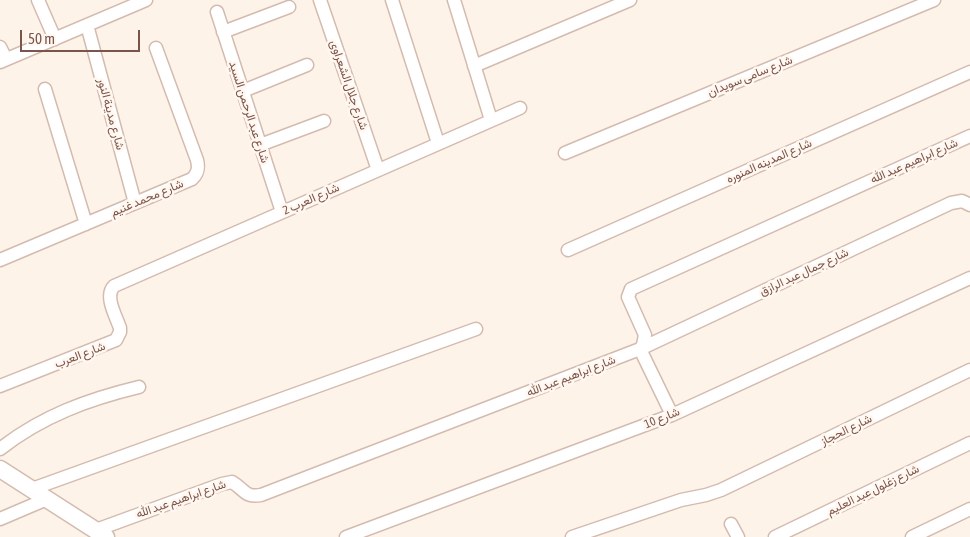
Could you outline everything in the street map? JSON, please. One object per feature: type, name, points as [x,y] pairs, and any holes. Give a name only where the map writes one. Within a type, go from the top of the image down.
[{"type":"street","points":[[38,0],[55,39]]},
{"type":"street","points":[[0,47],[3,60],[87,25],[122,5],[146,0]]},
{"type":"street","name":"شارع جلال الشعراوى","points":[[320,0],[378,170]]},
{"type":"street","points":[[392,0],[438,143]]},
{"type":"street","points":[[454,0],[490,120]]},
{"type":"street","points":[[474,66],[630,0]]},
{"type":"street","name":"شارع سامى سويدان","points":[[565,153],[934,0]]},
{"type":"street","points":[[223,32],[288,7]]},
{"type":"street","name":"شارع عبد الرحمن السيد","points":[[217,12],[282,212]]},
{"type":"street","name":"شارع مدينة النور","points":[[87,25],[135,203]]},
{"type":"street","name":"شارع محمد غنيم","points":[[0,260],[192,179],[198,170],[197,160],[156,48]]},
{"type":"street","points":[[242,91],[307,65]]},
{"type":"street","name":"شارع المدينه المنوره","points":[[568,250],[970,72]]},
{"type":"street","points":[[45,89],[86,224]]},
{"type":"street","name":"شارع العرب 2","points":[[109,297],[110,291],[114,286],[520,108]]},
{"type":"street","points":[[260,145],[324,121]]},
{"type":"street","name":"شارع ابراهيم عبد الله","points":[[98,534],[222,484],[232,482],[240,486],[247,494],[261,495],[640,349],[645,335],[629,299],[628,295],[631,289],[970,136]]},
{"type":"street","name":"شارع جمال عبد الرازق","points":[[640,349],[951,203],[962,201],[970,205]]},
{"type":"street","name":"شارع 10","points":[[346,537],[672,415],[970,278]]},
{"type":"street","name":"شارع العرب","points":[[0,386],[116,340],[120,328],[109,297]]},
{"type":"street","points":[[32,489],[476,329]]},
{"type":"street","points":[[640,349],[672,415]]},
{"type":"street","name":"شارع الحجاز","points":[[572,537],[681,500],[721,490],[970,370]]},
{"type":"street","points":[[0,448],[42,421],[73,406],[106,395],[139,388]]},
{"type":"street","name":"شارع زغلول عبد العليم","points":[[776,537],[970,443]]},
{"type":"street","points":[[0,468],[98,534]]},
{"type":"street","points":[[0,519],[47,499]]},
{"type":"street","points":[[912,537],[970,509]]},
{"type":"street","points":[[731,524],[738,537]]}]
